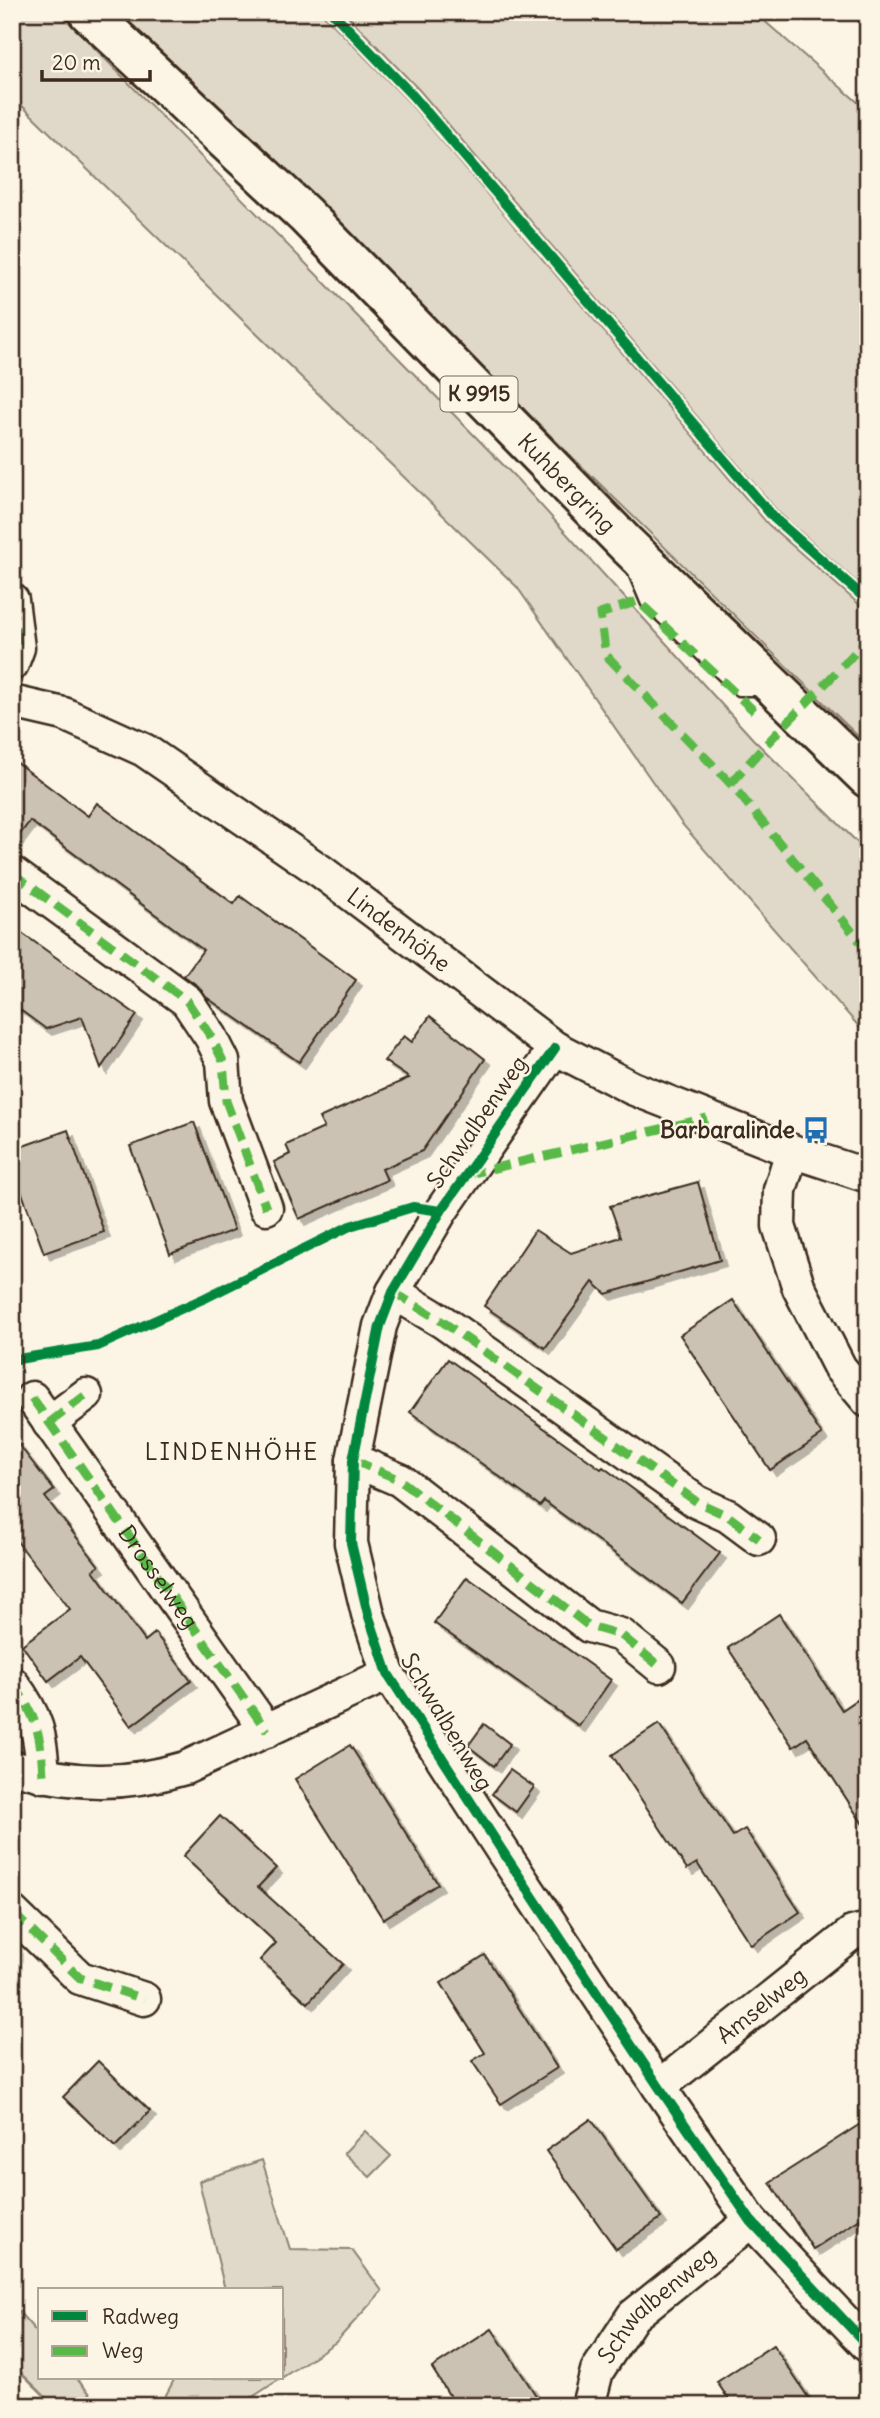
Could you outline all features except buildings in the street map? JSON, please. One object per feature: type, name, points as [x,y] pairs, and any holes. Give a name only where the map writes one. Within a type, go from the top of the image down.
[{"type":"main road","name":"Kuhbergring","points":[[88,12],[305,215],[626,544],[868,778]]},
{"type":"street","points":[[12,600],[18,648],[12,664]]},
{"type":"street","name":"Lindenhöhe","points":[[12,702],[64,714],[144,750],[322,872],[555,1048],[632,1088],[792,1152],[868,1176]]},
{"type":"street","points":[[12,873],[187,1002],[211,1037],[223,1061],[226,1101],[266,1208]]},
{"type":"street","name":"Schwalbenweg","points":[[555,1048],[440,1211],[393,1292],[380,1325],[353,1460],[351,1543],[368,1614],[388,1674],[500,1849],[659,2087],[751,2221],[868,2346]]},
{"type":"street","points":[[792,1152],[780,1190],[779,1226],[799,1288],[840,1368],[868,1401]]},
{"type":"street","points":[[393,1292],[443,1322],[697,1502],[728,1516],[760,1539]]},
{"type":"street","name":"Drosselweg","points":[[86,1395],[41,1410],[267,1731]]},
{"type":"street","points":[[353,1460],[400,1480],[589,1626],[621,1635],[659,1666]]},
{"type":"street","points":[[12,1767],[43,1776],[106,1783],[152,1778],[185,1768],[388,1674]]},
{"type":"street","points":[[12,1683],[30,1707],[42,1744],[43,1776]]},
{"type":"street","points":[[12,1912],[80,1978],[144,1999]]},
{"type":"street","name":"Amselweg","points":[[659,2087],[852,1933],[868,1929]]},
{"type":"street","name":"Schwalbenweg","points":[[588,2406],[597,2371],[633,2316],[751,2221]]},
{"type":"shaded area","points":[[12,12],[58,12],[67,20],[517,479],[753,739],[868,853],[868,1037],[682,824],[517,587],[12,96]]},
{"type":"shaded area","points":[[117,12],[321,12],[408,101],[768,524],[868,612],[868,746]]},
{"type":"shaded area","points":[[344,12],[754,12],[868,111],[868,504],[858,514],[868,523],[868,592],[779,513],[420,91]]},
{"type":"shaded area","points":[[365,2131],[391,2156],[370,2177],[344,2153]]},
{"type":"shaded area","points":[[262,2160],[290,2249],[352,2250],[382,2291],[336,2342],[284,2377],[284,2288],[225,2288],[199,2181]]},
{"type":"shaded area","points":[[12,2304],[38,2334],[38,2380],[78,2380],[101,2406],[55,2406],[12,2364]]},
{"type":"shaded area","points":[[174,2380],[278,2380],[239,2406],[160,2406]]},
{"type":"marked path","points":[[12,600],[18,648],[12,664]]},
{"type":"marked path","points":[[754,711],[638,601],[600,614],[606,655],[731,784],[868,951]]},
{"type":"marked path","points":[[731,784],[868,638]]},
{"type":"marked path","points":[[12,873],[187,1001],[223,1061],[226,1101],[266,1208]]},
{"type":"marked path","points":[[465,1175],[707,1118]]},
{"type":"marked path","points":[[393,1292],[443,1322],[697,1502],[728,1516],[759,1539]]},
{"type":"marked path","points":[[49,1423],[86,1395]]},
{"type":"marked path","points":[[32,1398],[267,1731]]},
{"type":"marked path","points":[[353,1460],[400,1480],[589,1626],[621,1635],[659,1666]]},
{"type":"marked path","points":[[12,1683],[27,1706],[36,1727],[43,1776]]},
{"type":"marked path","points":[[12,1912],[80,1978],[144,1999]]},
{"type":"cycle path","points":[[332,12],[413,96],[774,518],[868,601]]},
{"type":"cycle path","points":[[555,1048],[441,1211],[393,1292],[380,1326],[353,1460],[351,1543],[368,1614],[388,1674],[659,2087],[751,2221],[868,2346]]},
{"type":"cycle path","points":[[12,1360],[98,1346],[205,1298],[350,1226],[413,1207],[441,1211]]},
{"type":"place","name":"Barbaralinde","points":[[816,1130]]},
{"type":"district","name":"LINDENHÖHE","points":[[232,1452]]}]
